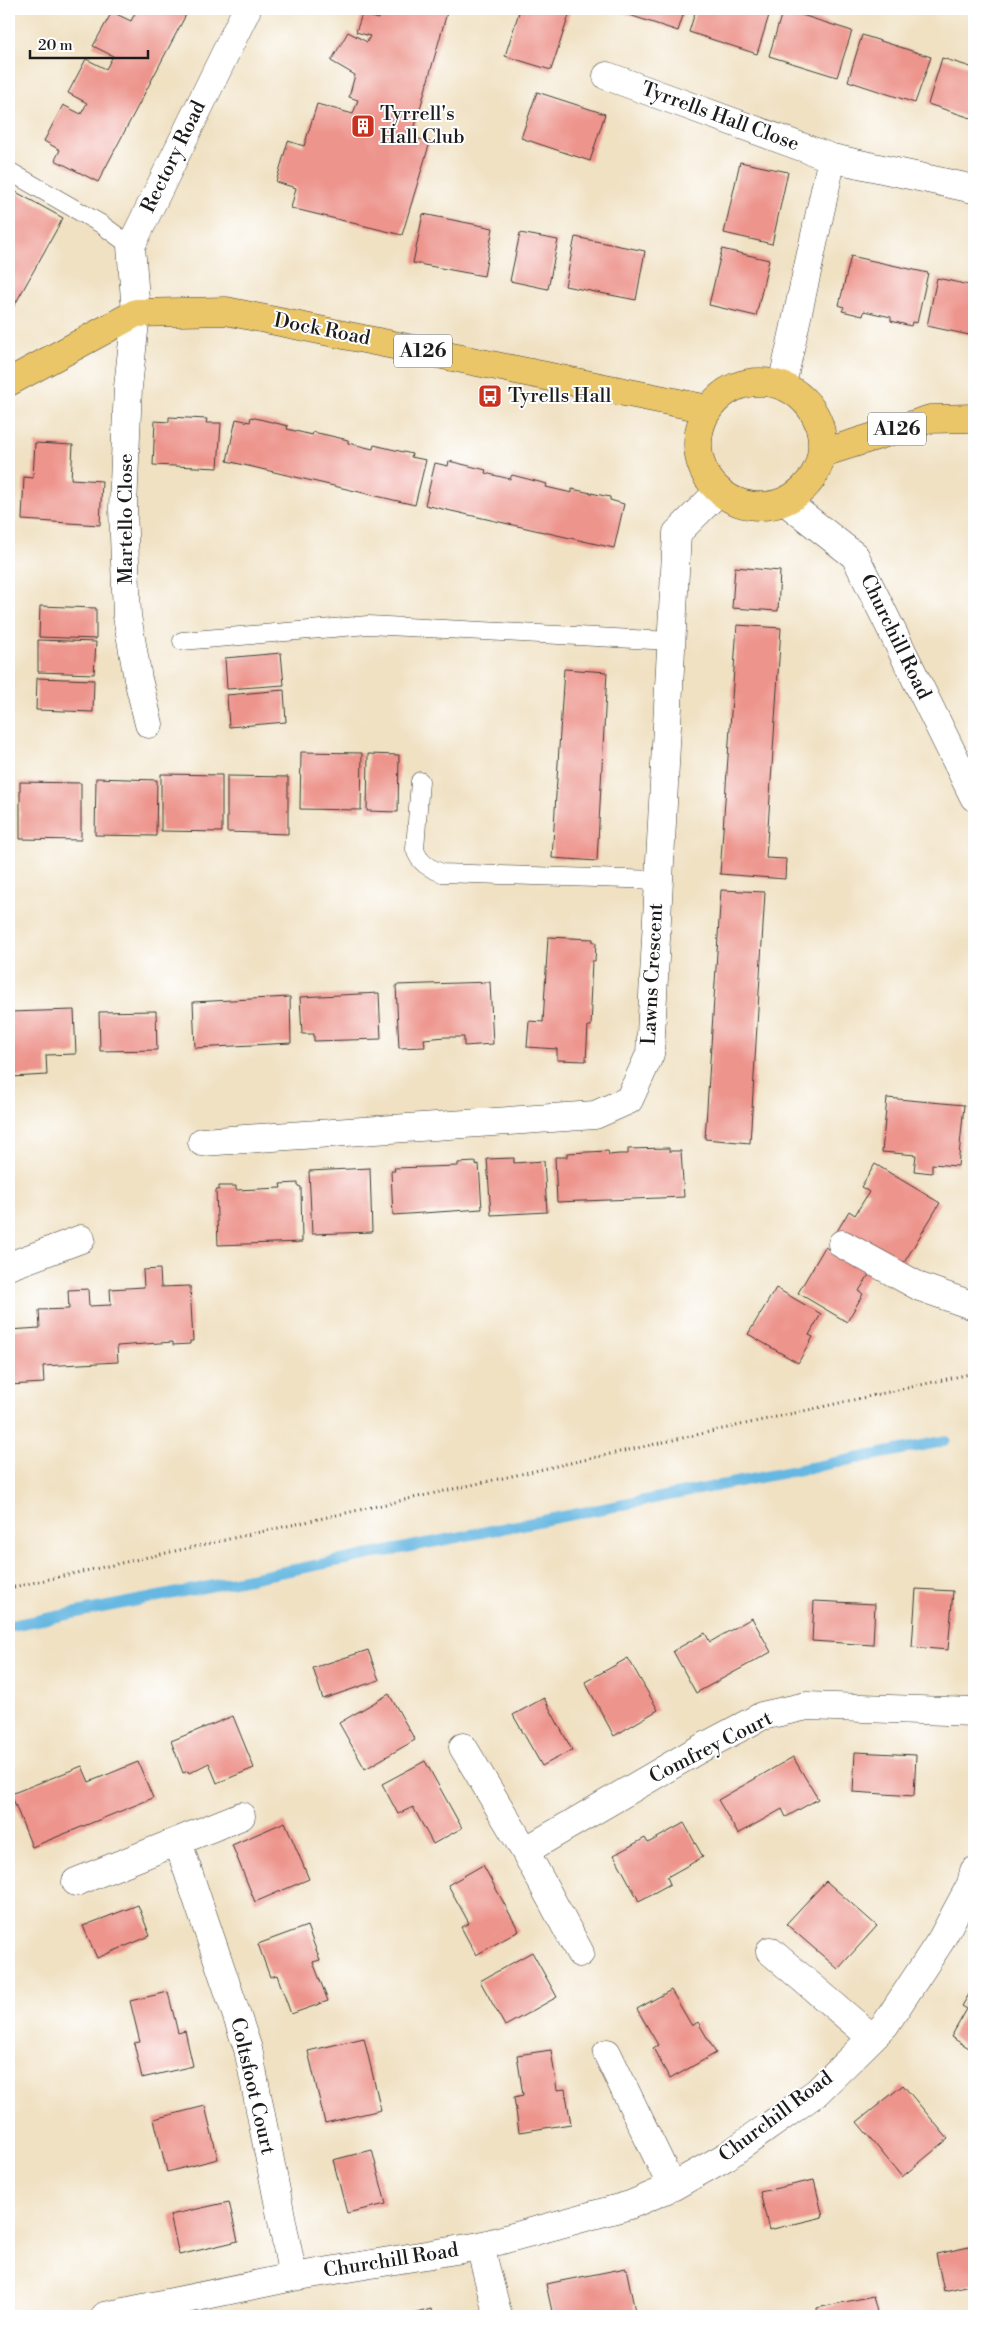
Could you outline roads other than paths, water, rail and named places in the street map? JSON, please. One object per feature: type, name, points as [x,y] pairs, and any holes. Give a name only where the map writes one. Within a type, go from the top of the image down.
[{"type":"main road","name":"Dock Road","points":[[9,382],[136,313],[226,311],[708,408]]},
{"type":"main road","points":[[761,381],[782,384],[800,395],[814,411],[822,432],[823,453],[817,473],[804,490],[786,502],[769,506],[751,506],[734,501],[719,491],[707,477],[700,460],[698,443],[700,424],[708,408],[722,393],[740,384],[761,381]]},
{"type":"main road","name":"A126","points":[[823,453],[930,419],[974,418]]},
{"type":"street","name":"Rectory Road","points":[[131,246],[242,10]]},
{"type":"street","name":"Tyrrells Hall Close","points":[[607,76],[832,158],[974,189]]},
{"type":"street","points":[[782,384],[832,158]]},
{"type":"street","points":[[131,246],[136,313]]},
{"type":"street","name":"Martello Close","points":[[136,313],[128,387],[123,508],[127,616],[138,679],[149,724]]},
{"type":"street","name":"Lawns Crescent","points":[[202,1142],[595,1116],[629,1100],[650,1054],[677,533],[719,491]]},
{"type":"street","name":"Churchill Road","points":[[786,502],[855,556],[974,797]]},
{"type":"street","points":[[9,1266],[81,1239]]},
{"type":"street","points":[[842,1244],[920,1288],[974,1306]]},
{"type":"street","name":"Comfrey Court","points":[[525,1852],[696,1751],[762,1716],[807,1706],[974,1712]]},
{"type":"street","points":[[464,1747],[525,1852],[580,1953]]},
{"type":"street","points":[[76,1882],[241,1816]]},
{"type":"street","name":"Coltsfoot Court","points":[[178,1842],[248,2048],[293,2277]]},
{"type":"street","name":"Churchill Road","points":[[104,2316],[153,2311],[293,2277],[480,2246],[630,2205],[672,2187],[727,2156],[817,2092],[885,2025],[941,1940],[973,1880]]},
{"type":"street","points":[[770,1952],[871,2037]]},
{"type":"street","points":[[607,2053],[672,2187]]},
{"type":"street","points":[[480,2246],[498,2316]]},
{"type":"lane","points":[[9,171],[87,216],[131,246]]},
{"type":"lane","points":[[182,641],[368,625],[671,641]]},
{"type":"lane","points":[[420,781],[415,849],[418,858],[430,868],[442,873],[658,880]]},
{"type":"waterway","points":[[9,1626],[945,1441]]},
{"type":"place","name":"Tyrrell's Hall Club","points":[[363,126]]},
{"type":"place","name":"Tyrells Hall","points":[[490,396]]}]
